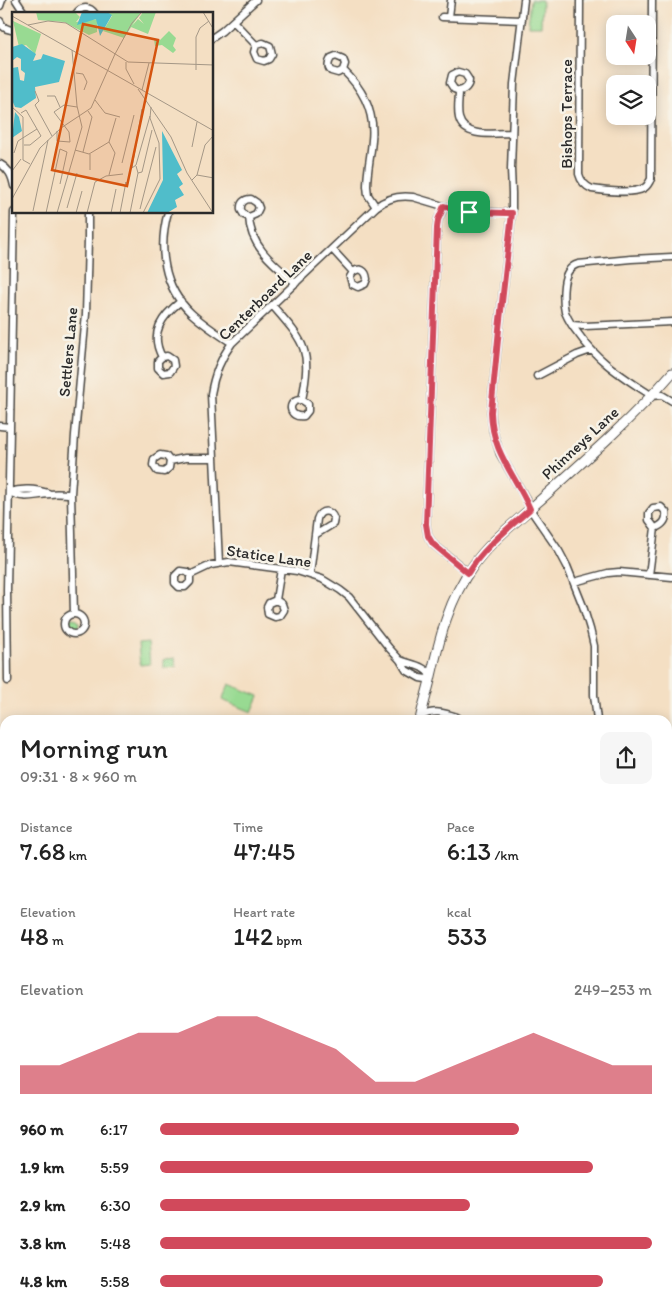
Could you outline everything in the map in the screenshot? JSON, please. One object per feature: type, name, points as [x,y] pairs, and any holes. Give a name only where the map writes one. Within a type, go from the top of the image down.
[{"type":"main road","name":"Phinneys Lane","points":[[422,715],[449,611],[473,566],[490,545],[607,439],[652,396],[672,373]]},
{"type":"street","points":[[0,6],[2,0]]},
{"type":"street","points":[[16,0],[24,12]]},
{"type":"street","points":[[214,36],[256,0]]},
{"type":"street","points":[[451,0],[446,17],[522,20]]},
{"type":"street","points":[[524,0],[514,84],[511,169],[512,213],[498,337],[491,412],[492,424],[500,454],[530,509],[559,550],[574,582],[592,638],[596,715]]},
{"type":"street","name":"Bishops Terrace","points":[[580,0],[579,174],[582,182],[592,189],[629,191],[644,188],[651,178],[652,0]]},
{"type":"street","points":[[78,12],[80,9],[86,8],[94,12]]},
{"type":"street","points":[[0,21],[6,29],[12,30]]},
{"type":"street","points":[[233,21],[256,46]]},
{"type":"street","points":[[343,70],[360,89],[371,114],[372,139],[367,191],[376,207]]},
{"type":"street","points":[[459,91],[459,118],[465,128],[474,133],[512,133]]},
{"type":"street","points":[[0,164],[10,172],[12,179]]},
{"type":"street","name":"Centerboard Lane","points":[[218,563],[211,394],[217,367],[232,343],[376,207],[387,200],[407,196],[460,211],[512,213]]},
{"type":"street","points":[[444,206],[437,228],[426,524],[428,536],[433,544],[468,573]]},
{"type":"street","points":[[8,681],[4,590],[10,427],[14,214]]},
{"type":"street","name":"Settlers Lane","points":[[74,614],[71,494],[86,314],[88,214]]},
{"type":"street","points":[[168,214],[163,235],[164,261],[170,282],[185,307],[232,343]]},
{"type":"street","points":[[249,217],[252,232],[261,250],[269,260],[296,283]]},
{"type":"street","points":[[332,249],[353,272]]},
{"type":"street","points":[[672,257],[574,265],[567,273],[563,292],[566,312],[572,325],[591,350],[605,364],[652,396],[662,395],[672,402]]},
{"type":"street","points":[[162,357],[157,343],[159,327],[167,312],[181,301]]},
{"type":"street","points":[[272,305],[297,335],[304,347],[307,369],[302,400]]},
{"type":"street","points":[[572,325],[672,322]]},
{"type":"street","points":[[537,376],[577,355],[591,350]]},
{"type":"street","points":[[0,426],[10,427]]},
{"type":"street","points":[[170,461],[186,458],[213,458]]},
{"type":"street","points":[[8,492],[19,489],[34,489],[49,494],[71,494]]},
{"type":"street","points":[[649,575],[655,528]]},
{"type":"street","points":[[310,574],[315,536]]},
{"type":"street","name":"Statice Lane","points":[[190,575],[211,565],[229,562],[310,574],[331,583],[349,597],[406,670],[417,677],[426,679],[431,676],[424,668],[400,660]]},
{"type":"street","points":[[276,600],[281,569]]},
{"type":"street","points":[[574,582],[618,572],[672,577]]},
{"type":"street","points":[[426,715],[432,711],[451,715]]},
{"type":"green space","points":[[531,0],[542,0],[541,26],[528,26]]},
{"type":"green space","points":[[71,618],[75,618],[79,624],[75,630],[71,630],[67,626],[67,622]]},
{"type":"green space","points":[[148,643],[150,664],[140,665],[138,644]]},
{"type":"green space","points":[[175,658],[176,667],[163,667],[163,660]]},
{"type":"green space","points":[[229,684],[259,696],[252,712],[222,700]]},
{"type":"route","points":[[444,206],[469,212],[512,213],[491,412],[493,431],[500,454],[530,509],[490,545],[468,573],[433,544],[428,536],[426,524],[438,220],[444,206]]}]
